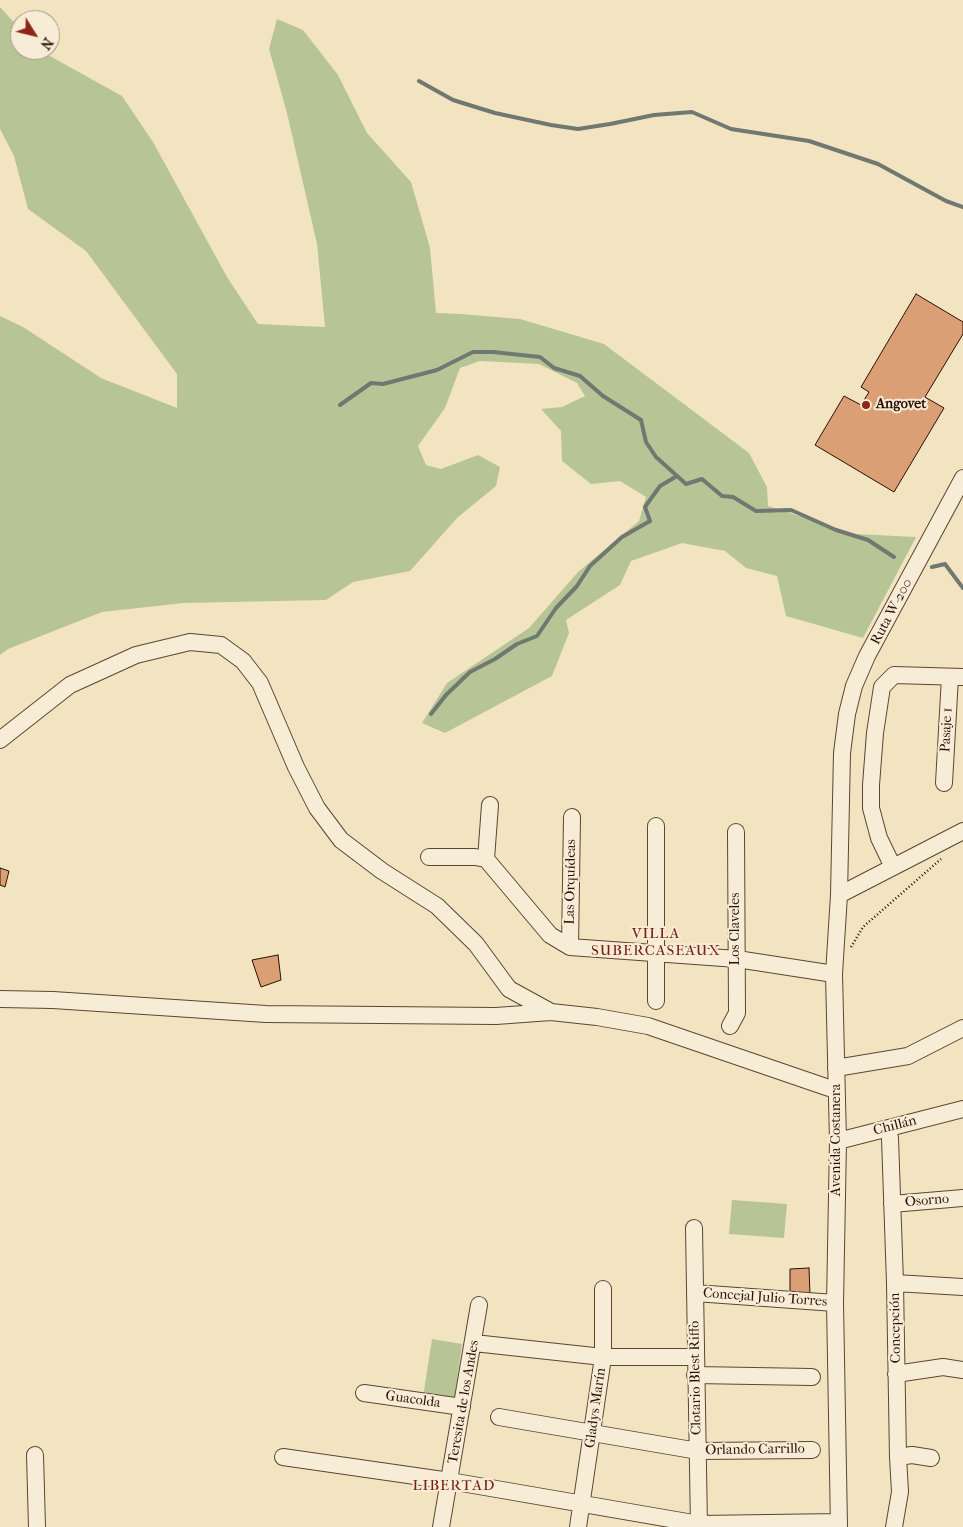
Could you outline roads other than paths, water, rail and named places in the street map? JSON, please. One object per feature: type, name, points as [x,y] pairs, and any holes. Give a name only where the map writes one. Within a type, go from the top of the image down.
[{"type":"street","name":"Ruta W-200","points":[[842,753],[846,714],[868,656],[963,478]]},
{"type":"street","points":[[0,740],[70,685],[136,655],[190,642],[221,645],[243,660],[260,682],[296,767],[317,808],[341,840],[382,871],[437,906],[476,944],[509,989],[551,1012]]},
{"type":"street","points":[[893,867],[879,838],[872,808],[871,785],[874,733],[882,687],[894,675],[956,677]]},
{"type":"street","name":"Pasaje 1","points":[[944,783],[956,677]]},
{"type":"street","name":"Avenida Costanera","points":[[839,1524],[835,1303],[838,1140],[834,974],[839,895],[842,753]]},
{"type":"street","points":[[486,859],[490,805]]},
{"type":"street","name":"Las Orquídeas","points":[[570,947],[572,817]]},
{"type":"street","points":[[656,826],[656,1001]]},
{"type":"street","points":[[839,895],[963,830]]},
{"type":"street","name":"Los Claveles","points":[[730,1026],[737,1013],[736,832]]},
{"type":"street","points":[[429,857],[475,857],[486,859],[550,935],[570,947],[736,959],[834,974]]},
{"type":"street","points":[[496,1016],[506,999],[509,989]]},
{"type":"street","points":[[0,999],[53,1000],[266,1014],[496,1016],[551,1012],[597,1017],[648,1026],[829,1088],[836,1088]]},
{"type":"street","points":[[836,1068],[908,1056],[963,1028]]},
{"type":"street","name":"Chillán","points":[[838,1140],[959,1112]]},
{"type":"street","name":"Concepción","points":[[888,1128],[890,1138],[895,1283],[900,1492],[894,1527]]},
{"type":"street","name":"Osorno","points":[[892,1204],[963,1198]]},
{"type":"street","name":"Clotario Blest Riffo","points":[[694,1228],[699,1525]]},
{"type":"street","points":[[895,1283],[963,1287]]},
{"type":"street","name":"Gladys Marín","points":[[578,1527],[603,1357],[603,1289]]},
{"type":"street","name":"Concejal Julio Torres","points":[[694,1293],[835,1303]]},
{"type":"street","name":"Teresita de los Andes","points":[[441,1527],[479,1306]]},
{"type":"street","points":[[474,1343],[603,1357],[695,1358]]},
{"type":"street","points":[[896,1374],[943,1367],[963,1370]]},
{"type":"street","points":[[695,1375],[812,1378]]},
{"type":"street","name":"Guacolda","points":[[364,1393],[462,1407]]},
{"type":"street","name":"Orlando Carrillo","points":[[499,1417],[698,1451],[812,1450]]},
{"type":"street","points":[[35,1455],[37,1527]]},
{"type":"street","points":[[898,1457],[912,1455],[931,1458]]},
{"type":"street","points":[[283,1457],[450,1481],[699,1525],[839,1524]]},
{"type":"waterway","points":[[419,81],[453,100],[495,113],[578,129],[654,115],[692,112],[731,129],[809,141],[878,164],[946,201],[963,207]]},
{"type":"waterway","points":[[340,405],[371,383],[383,384],[437,370],[473,352],[540,357],[554,368],[580,376],[603,396],[641,420],[646,442],[656,457],[686,484],[702,479],[722,496],[733,497],[756,511],[791,510],[836,530],[868,540],[894,557]]},
{"type":"waterway","points":[[431,714],[446,695],[470,672],[495,659],[517,644],[537,636],[556,608],[577,586],[590,566],[622,537],[650,521],[645,507],[660,486],[677,476]]},
{"type":"waterway","points":[[932,567],[945,564],[963,588]]},
{"type":"place","name":"Angovet","points":[[866,405]]},
{"type":"district","name":"VILLA SUBERCASEAUX","points":[[656,942]]},
{"type":"district","name":"LIBERTAD","points":[[454,1486]]}]
